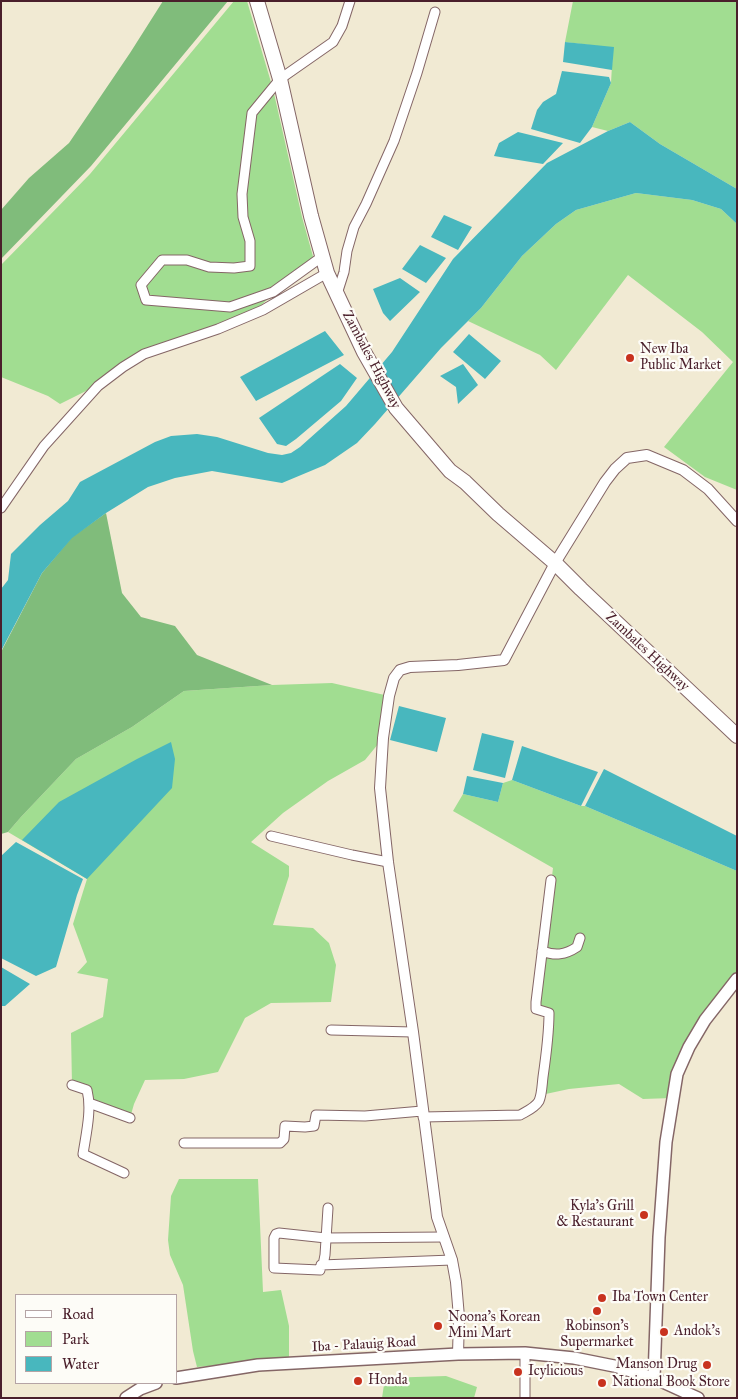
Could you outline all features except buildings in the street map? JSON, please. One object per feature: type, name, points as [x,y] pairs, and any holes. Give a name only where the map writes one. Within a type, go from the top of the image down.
[{"type":"main road","name":"Zambales Highway","points":[[258,1],[280,79],[310,212],[327,273],[373,369],[396,408],[450,471],[465,482],[498,514],[555,563],[737,736]]},
{"type":"main road","points":[[654,1378],[658,1237],[666,1142],[677,1074],[689,1047],[705,1020],[737,979]]},
{"type":"main road","name":"Iba - Palauig Road","points":[[178,1378],[258,1366],[458,1354],[525,1354],[582,1360],[614,1366],[654,1378],[698,1398]]},
{"type":"main road","points":[[126,1398],[140,1389],[153,1384]]},
{"type":"street","points":[[323,256],[273,292],[230,307],[146,300],[141,286],[162,260],[187,260],[209,267],[234,268],[250,266],[250,241],[243,218],[242,194],[252,113],[280,79],[333,42],[342,26],[350,1]]},
{"type":"street","points":[[337,294],[354,227],[394,141],[418,73],[435,12]]},
{"type":"street","points":[[1,508],[44,446],[98,386],[124,367],[144,354],[218,329],[263,310],[327,273]]},
{"type":"street","points":[[458,1354],[459,1317],[452,1260],[437,1217],[413,1032],[388,862],[380,788],[383,738],[389,696],[394,678],[400,670],[410,667],[458,665],[504,660],[555,563],[605,482],[627,458],[647,455],[683,470],[708,489],[737,521]]},
{"type":"street","points":[[272,836],[388,862]]},
{"type":"street","points":[[184,1143],[280,1143],[284,1140],[285,1126],[314,1126],[316,1115],[520,1115],[533,1108],[541,1095],[550,1013],[536,1009],[551,880]]},
{"type":"street","points":[[542,950],[552,954],[568,953],[577,948],[580,938]]},
{"type":"street","points":[[331,1030],[413,1032]]},
{"type":"street","points":[[72,1085],[87,1090],[89,1103],[83,1154],[124,1173]]},
{"type":"street","points":[[89,1103],[130,1118]]},
{"type":"street","points":[[328,1208],[326,1238],[325,1255],[323,1266],[321,1266],[320,1270],[274,1268],[274,1238],[279,1233],[326,1238],[444,1238]]},
{"type":"street","points":[[323,1266],[452,1260]]},
{"type":"street","points":[[525,1354],[525,1398]]},
{"type":"green space","points":[[163,1],[228,1],[91,166],[1,259],[1,210],[29,178],[69,143]]},
{"type":"green space","points":[[234,1],[247,1],[273,89],[302,217],[314,260],[254,311],[170,344],[60,404],[48,396],[1,377],[1,265],[90,174]]},
{"type":"green space","points":[[573,1],[737,1],[737,189],[660,144],[630,122],[608,131],[592,127],[611,83],[613,48],[565,42]]},
{"type":"green space","points":[[636,193],[692,200],[721,209],[737,224],[737,490],[705,477],[664,447],[733,362],[702,332],[628,275],[556,370],[540,355],[468,321],[481,308],[522,256],[556,224],[576,210]]},
{"type":"green space","points":[[106,513],[122,593],[141,617],[175,626],[197,655],[272,685],[184,691],[132,727],[76,759],[8,832],[1,834],[1,652],[42,573],[72,537]]},
{"type":"green space","points":[[332,683],[389,696],[383,738],[365,760],[328,781],[283,813],[251,842],[289,866],[289,876],[273,925],[313,928],[329,943],[336,965],[331,1002],[271,1003],[245,1018],[218,1072],[184,1079],[145,1080],[130,1118],[89,1103],[89,1097],[72,1085],[71,1033],[103,1017],[108,979],[77,973],[87,962],[73,924],[87,879],[8,832],[76,759],[132,727],[184,691]]},
{"type":"green space","points":[[512,780],[585,806],[737,871],[737,979],[705,1020],[672,1098],[643,1099],[619,1084],[569,1089],[541,1095],[549,1014],[536,1009],[553,868],[453,811],[463,794],[498,802],[503,783]]},
{"type":"green space","points":[[179,1179],[258,1179],[263,1292],[281,1290],[289,1326],[289,1359],[197,1367],[183,1285],[170,1255],[168,1240],[171,1196]]},
{"type":"green space","points":[[446,1376],[477,1387],[474,1398],[382,1398],[385,1378]]},
{"type":"water","points":[[565,42],[614,47],[612,70],[563,62]]},
{"type":"water","points":[[562,71],[609,77],[611,83],[592,127],[580,143],[531,129],[537,110],[543,102],[556,94]]},
{"type":"water","points":[[630,122],[660,144],[737,189],[737,224],[721,209],[692,200],[636,193],[576,210],[556,224],[522,256],[481,308],[441,348],[357,443],[325,465],[282,483],[212,471],[175,478],[148,487],[106,513],[72,538],[42,573],[1,651],[1,589],[8,580],[11,554],[68,501],[80,482],[155,442],[171,436],[197,434],[217,437],[268,453],[282,455],[291,453],[346,406],[392,352],[453,259],[547,163],[608,131]]},
{"type":"water","points":[[518,132],[563,143],[543,164],[494,156],[499,143]]},
{"type":"water","points":[[444,215],[472,227],[458,250],[431,237]]},
{"type":"water","points":[[420,245],[446,258],[426,283],[402,269]]},
{"type":"water","points":[[400,278],[420,292],[390,321],[383,313],[373,289]]},
{"type":"water","points":[[325,331],[344,355],[256,401],[240,377]]},
{"type":"water","points":[[469,334],[501,361],[485,379],[453,352]]},
{"type":"water","points":[[340,364],[357,378],[341,401],[286,446],[277,444],[259,418]]},
{"type":"water","points":[[463,364],[478,385],[458,404],[456,387],[440,376]]},
{"type":"water","points":[[399,706],[446,718],[437,752],[390,740]]},
{"type":"water","points":[[482,733],[514,741],[505,778],[473,770]]},
{"type":"water","points":[[171,742],[175,759],[172,788],[87,879],[22,840],[59,802]]},
{"type":"water","points":[[522,746],[598,772],[581,806],[512,780]]},
{"type":"water","points":[[604,769],[737,836],[737,871],[585,806]]},
{"type":"water","points":[[467,776],[503,783],[498,802],[463,794]]},
{"type":"water","points":[[16,842],[83,879],[56,967],[36,976],[1,958],[1,856]]},
{"type":"water","points":[[1,967],[30,984],[5,1006],[1,1006]]},
{"type":"place","name":"New Iba Public Market","points":[[630,358]]},
{"type":"place","name":"Kyla's Grill & Restaurant","points":[[644,1215]]},
{"type":"place","name":"Iba Town Center","points":[[602,1298]]},
{"type":"place","name":"Robinson's Supermarket","points":[[597,1311]]},
{"type":"place","name":"Noona's Korean Mini Mart","points":[[438,1326]]},
{"type":"place","name":"Andok's","points":[[664,1332]]},
{"type":"place","name":"Manson Drug","points":[[707,1365]]},
{"type":"place","name":"Icylicious","points":[[518,1372]]},
{"type":"place","name":"Honda","points":[[358,1381]]},
{"type":"place","name":"National Book Store","points":[[602,1383]]}]
